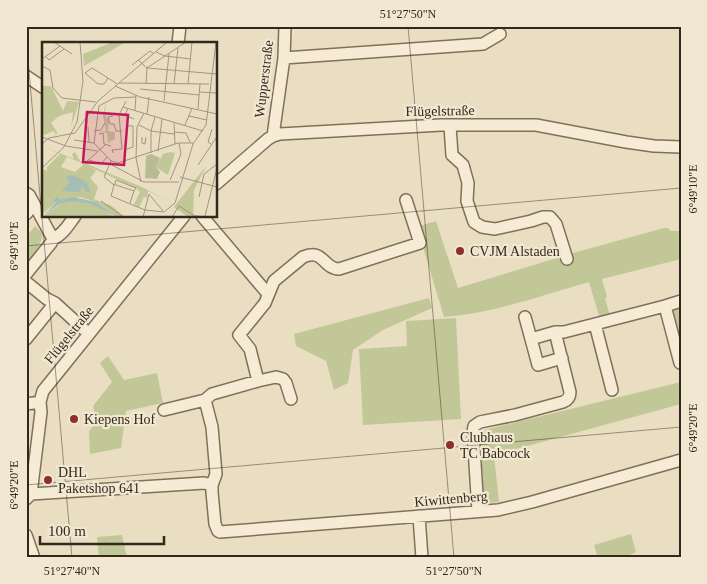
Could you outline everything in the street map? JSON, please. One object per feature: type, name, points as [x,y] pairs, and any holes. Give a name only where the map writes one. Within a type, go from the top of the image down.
[{"type":"street","points":[[178,42],[180,26]]},
{"type":"street","name":"Wupperstraße","points":[[273,136],[284,58],[285,26]]},
{"type":"street","points":[[284,58],[483,44],[500,34]]},
{"type":"street","points":[[28,80],[42,87]]},
{"type":"street","name":"Flügelstraße","points":[[273,136],[399,127],[536,125],[626,142],[681,147]]},
{"type":"street","points":[[450,126],[452,155],[463,165],[468,183],[467,201],[474,222],[482,227],[495,228],[543,217],[550,218],[556,224],[567,259]]},
{"type":"street","points":[[218,182],[273,136]]},
{"type":"street","points":[[26,193],[29,195],[53,239]]},
{"type":"street","points":[[258,381],[250,349],[239,334],[265,302],[274,281],[307,255],[316,255],[330,266],[340,269],[420,244],[406,200]]},
{"type":"street","points":[[26,214],[34,204]]},
{"type":"street","points":[[26,274],[53,239],[61,234],[73,218]]},
{"type":"street","name":"Flügelstraße","points":[[29,497],[41,412],[40,402],[43,391],[182,218]]},
{"type":"street","points":[[204,218],[268,294]]},
{"type":"street","points":[[26,282],[54,303],[89,334]]},
{"type":"street","points":[[531,339],[681,301]]},
{"type":"street","points":[[26,339],[54,303]]},
{"type":"street","points":[[665,306],[678,342],[680,363]]},
{"type":"street","points":[[525,317],[538,364],[562,358]]},
{"type":"street","points":[[595,324],[612,390]]},
{"type":"street","points":[[478,511],[474,426],[480,422],[516,415],[566,401],[570,396],[555,332]]},
{"type":"street","points":[[164,410],[205,400],[212,394],[276,377],[283,379],[291,399]]},
{"type":"street","points":[[29,497],[212,484],[216,474],[212,427],[205,400]]},
{"type":"street","points":[[26,404],[40,402]]},
{"type":"street","name":"Kiwittenberg","points":[[212,484],[215,524],[218,531],[224,532],[506,508],[681,460]]},
{"type":"street","points":[[419,516],[422,558]]},
{"type":"street","points":[[26,535],[34,558]]},
{"type":"green space","points":[[436,221],[458,288],[664,228],[668,228],[671,231],[681,231],[681,259],[602,279],[610,316],[600,319],[589,282],[498,308],[444,317],[417,227]]},
{"type":"green space","points":[[35,226],[43,234],[37,249],[26,261],[26,237]]},
{"type":"green space","points":[[429,298],[432,308],[383,330],[353,350],[348,383],[334,390],[326,361],[296,346],[294,334]]},
{"type":"green space","points":[[681,304],[681,337],[678,338],[671,306]]},
{"type":"green space","points":[[456,318],[461,419],[363,425],[359,349],[407,346],[406,321]]},
{"type":"green space","points":[[108,356],[124,380],[157,373],[163,403],[126,411],[121,448],[90,454],[89,431],[97,422],[93,406],[112,382],[100,363]]},
{"type":"green space","points":[[681,382],[681,404],[494,455],[499,502],[484,503],[480,431]]},
{"type":"green space","points":[[631,534],[636,552],[624,558],[598,558],[594,545]]},
{"type":"green space","points":[[122,535],[127,558],[99,558],[97,537]]},
{"type":"place","name":"CVJM Alstaden","points":[[460,251]]},
{"type":"place","name":"Kiepens Hof","points":[[74,419]]},
{"type":"place","name":"Clubhaus TC Babcock","points":[[450,445]]},
{"type":"place","name":"DHL Paketshop 641","points":[[48,480]]}]
